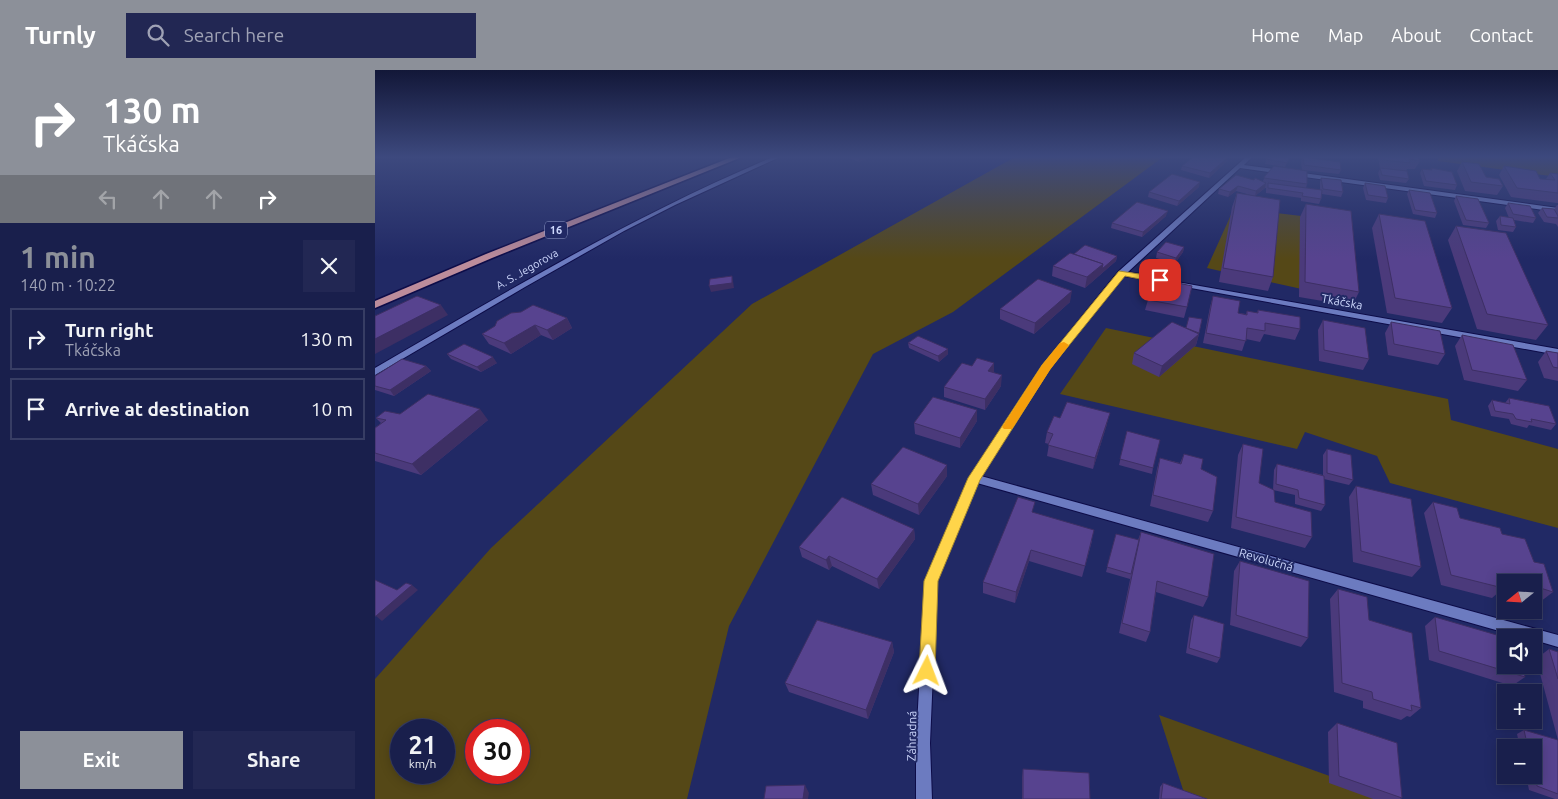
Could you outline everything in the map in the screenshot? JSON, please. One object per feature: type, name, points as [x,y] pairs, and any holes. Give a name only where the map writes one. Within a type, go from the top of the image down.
[{"type":"main road","name":"16","points":[[375,305],[489,256],[652,191]]},
{"type":"street","name":"A. S. Jegorova","points":[[375,372],[523,283],[626,227],[699,191]]},
{"type":"street","name":"Záhradná","points":[[925,799],[923,744],[931,581],[974,478],[1046,368],[1123,273],[1211,191]]},
{"type":"street","points":[[1420,191],[1558,210]]},
{"type":"street","name":"Tkáčska","points":[[1123,273],[1558,352]]},
{"type":"street","name":"Revolučná","points":[[974,478],[1558,641]]},
{"type":"shaded area","points":[[954,191],[1117,191],[953,312],[873,354],[729,626],[687,799],[375,799],[375,679],[491,548],[752,304]]},
{"type":"shaded area","points":[[1234,208],[1343,221],[1347,299],[1207,268]]},
{"type":"shaded area","points":[[1106,328],[1448,399],[1451,420],[1558,449],[1558,528],[1390,483],[1377,456],[1305,432],[1297,449],[1060,394]]},
{"type":"shaded area","points":[[1159,715],[1394,799],[1186,799]]},
{"type":"building","points":[[1150,191],[1190,191],[1179,201],[1149,192]]},
{"type":"building","points":[[1289,191],[1322,191],[1321,199],[1302,196],[1303,193]]},
{"type":"building","points":[[1367,191],[1386,191],[1388,198],[1368,195]]},
{"type":"building","points":[[1409,191],[1430,193],[1437,213],[1415,210]]},
{"type":"building","points":[[1542,191],[1558,191],[1558,193]]},
{"type":"building","points":[[1237,193],[1280,200],[1273,277],[1223,268]]},
{"type":"building","points":[[1456,196],[1478,199],[1489,223],[1466,220]]},
{"type":"building","points":[[1137,202],[1168,211],[1143,232],[1112,223]]},
{"type":"building","points":[[1508,203],[1530,206],[1536,218],[1513,214]]},
{"type":"building","points":[[1306,204],[1351,211],[1359,292],[1305,282]]},
{"type":"building","points":[[1542,208],[1554,209],[1558,218],[1547,217]]},
{"type":"building","points":[[1379,214],[1425,221],[1452,308],[1395,298]]},
{"type":"building","points":[[1500,216],[1513,218],[1516,227],[1501,225]]},
{"type":"building","points":[[1456,226],[1506,233],[1548,325],[1487,314]]},
{"type":"building","points":[[1166,242],[1184,247],[1176,258],[1157,252]]},
{"type":"building","points":[[1085,245],[1117,256],[1102,269],[1103,264],[1074,254]]},
{"type":"building","points":[[1070,253],[1103,264],[1087,277],[1053,266]]},
{"type":"building","points":[[732,276],[732,283],[709,286],[710,279]]},
{"type":"building","points":[[1155,278],[1192,286],[1187,307],[1148,300]]},
{"type":"building","points":[[1038,279],[1072,291],[1035,323],[1000,309]]},
{"type":"building","points":[[417,296],[441,305],[375,339],[375,316]]},
{"type":"building","points":[[1213,296],[1240,301],[1238,313],[1247,315],[1247,311],[1258,313],[1258,310],[1300,317],[1300,329],[1265,323],[1265,331],[1247,328],[1246,341],[1206,333]]},
{"type":"building","points":[[533,305],[567,318],[547,330],[535,325],[504,343],[482,334],[495,326],[497,321],[511,313],[521,312]]},
{"type":"building","points":[[1189,317],[1202,319],[1199,333],[1186,328]]},
{"type":"building","points":[[1323,320],[1365,328],[1369,359],[1324,350]]},
{"type":"building","points":[[1172,322],[1199,334],[1162,366],[1134,353]]},
{"type":"building","points":[[1391,322],[1440,331],[1445,354],[1394,344]]},
{"type":"building","points":[[1462,335],[1513,345],[1527,380],[1472,370]]},
{"type":"building","points":[[918,336],[948,349],[938,356],[908,343]]},
{"type":"building","points":[[464,344],[493,357],[477,367],[447,354]]},
{"type":"building","points":[[1546,351],[1558,353],[1558,368],[1553,367]]},
{"type":"building","points":[[977,358],[994,363],[988,371],[1002,375],[985,399],[944,387],[962,363],[972,366]]},
{"type":"building","points":[[402,359],[426,366],[390,390],[375,386],[375,376]]},
{"type":"building","points":[[428,394],[480,409],[412,464],[375,453],[375,428],[386,420],[376,418],[385,411],[400,414]]},
{"type":"building","points":[[933,397],[977,410],[960,438],[914,423]]},
{"type":"building","points":[[1509,398],[1549,406],[1556,424],[1531,419],[1532,422],[1516,419],[1513,414],[1495,411],[1492,400],[1510,404]]},
{"type":"building","points":[[1067,402],[1110,413],[1095,458],[1048,445],[1053,434],[1047,432],[1054,416],[1060,418]]},
{"type":"building","points":[[1127,431],[1160,440],[1153,468],[1120,459]]},
{"type":"building","points":[[1243,444],[1263,449],[1259,483],[1274,490],[1275,502],[1311,512],[1312,537],[1236,517]]},
{"type":"building","points":[[903,447],[947,465],[918,504],[871,484]]},
{"type":"building","points":[[1327,449],[1351,455],[1353,480],[1327,473]]},
{"type":"building","points":[[1184,454],[1203,459],[1201,469],[1217,477],[1213,511],[1153,495],[1160,458],[1181,464]]},
{"type":"building","points":[[1277,464],[1324,476],[1325,505],[1299,498],[1298,490],[1276,484]]},
{"type":"building","points":[[1356,486],[1411,499],[1421,567],[1361,551]]},
{"type":"building","points":[[842,497],[914,529],[877,579],[829,556],[826,560],[799,547]]},
{"type":"building","points":[[1018,497],[1035,502],[1032,512],[1094,530],[1085,566],[1031,550],[1016,592],[983,582]]},
{"type":"building","points":[[1433,502],[1457,508],[1460,518],[1500,528],[1502,534],[1525,539],[1534,562],[1544,564],[1553,592],[1543,589],[1543,574],[1497,574],[1497,586],[1451,575]]},
{"type":"building","points":[[1141,532],[1214,554],[1208,597],[1157,581],[1150,632],[1122,623]]},
{"type":"building","points":[[1116,534],[1139,540],[1131,574],[1107,567]]},
{"type":"building","points":[[1240,561],[1309,581],[1308,638],[1236,615]]},
{"type":"building","points":[[375,580],[397,590],[406,583],[412,585],[375,616]]},
{"type":"building","points":[[1338,589],[1367,597],[1369,620],[1412,633],[1421,708],[1411,705],[1412,711],[1373,699],[1372,692],[1342,683]]},
{"type":"building","points":[[1194,615],[1224,624],[1220,658],[1189,648]]},
{"type":"building","points":[[1435,617],[1497,635],[1497,669],[1439,651]]},
{"type":"building","points":[[817,620],[892,642],[866,710],[785,683]]},
{"type":"building","points":[[1549,649],[1558,652],[1558,679]]},
{"type":"building","points":[[1337,723],[1397,743],[1402,798],[1339,776]]},
{"type":"building","points":[[1524,730],[1558,740],[1558,794],[1537,786],[1537,784],[1542,784],[1542,739],[1526,739]]},
{"type":"building","points":[[1023,769],[1089,773],[1090,799],[1023,799]]},
{"type":"building","points":[[1163,783],[1207,799],[1161,799]]},
{"type":"building","points":[[805,785],[803,799],[764,799],[766,786]]},
{"type":"slow traffic","points":[[1008,427],[1046,368],[1064,345]]},
{"type":"route","points":[[927,671],[931,581],[974,478],[1046,368],[1123,273],[1160,280]]}]
